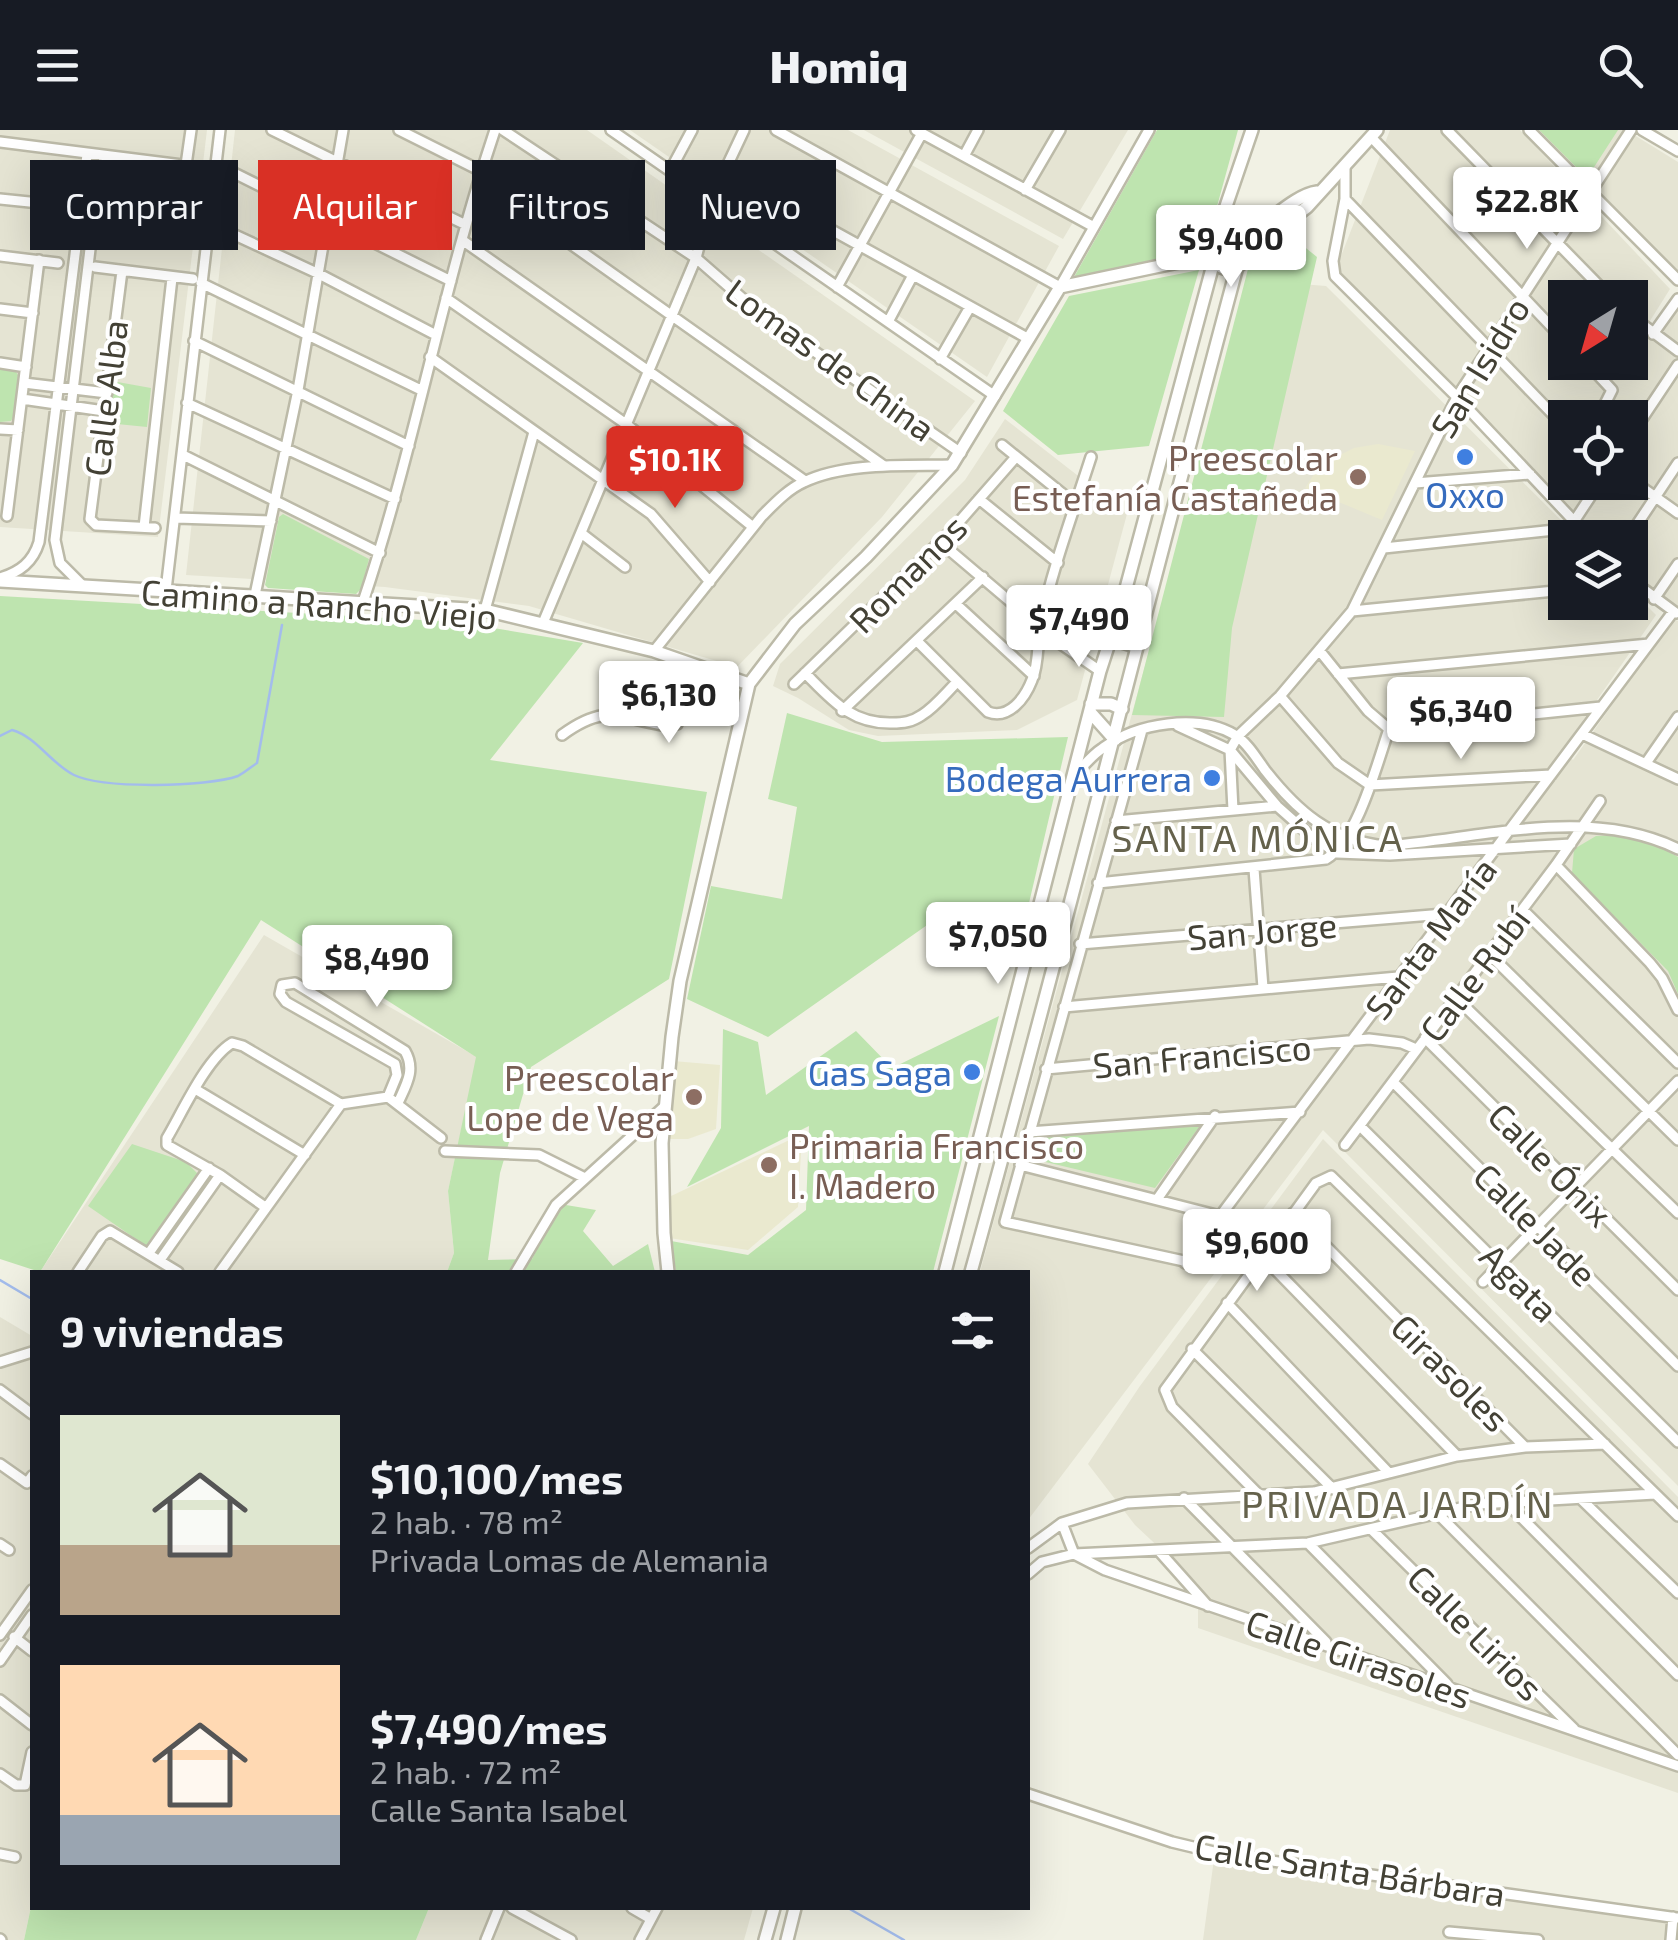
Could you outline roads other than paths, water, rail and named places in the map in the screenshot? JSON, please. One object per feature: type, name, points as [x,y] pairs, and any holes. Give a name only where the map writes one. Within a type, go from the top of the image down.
[{"type":"street","points":[[187,160],[190,130]]},
{"type":"street","points":[[212,160],[220,130]]},
{"type":"street","points":[[272,130],[337,160],[343,130]]},
{"type":"street","points":[[399,130],[472,171]]},
{"type":"street","points":[[485,160],[495,130]]},
{"type":"street","name":"Lomas de China","points":[[503,130],[696,258],[759,313],[960,453]]},
{"type":"street","points":[[676,160],[692,130]]},
{"type":"street","points":[[729,160],[744,130]]},
{"type":"street","points":[[776,130],[1060,287],[1213,258]]},
{"type":"street","points":[[964,156],[978,130]]},
{"type":"street","points":[[1025,190],[1060,130]]},
{"type":"street","points":[[668,1270],[662,1179],[680,981],[749,684],[794,624],[866,556],[952,465],[1060,287],[1148,130]]},
{"type":"street","points":[[946,1270],[1100,671],[1122,603],[1226,208],[1252,130]]},
{"type":"street","points":[[1447,130],[1593,280]]},
{"type":"street","points":[[1529,130],[1678,280]]},
{"type":"street","name":"San Isidro","points":[[1230,750],[1238,736],[1280,696],[1352,611],[1457,397],[1631,130]]},
{"type":"street","points":[[1642,130],[1678,151]]},
{"type":"street","points":[[618,132],[665,167]]},
{"type":"street","points":[[836,287],[892,192],[919,132],[1094,227]]},
{"type":"street","points":[[973,1270],[1237,267],[1245,254],[1307,207],[1374,134],[1548,323]]},
{"type":"street","points":[[0,142],[137,160]]},
{"type":"street","points":[[86,160],[87,154]]},
{"type":"street","points":[[103,160],[104,156]]},
{"type":"street","points":[[1345,167],[1344,198],[1332,261],[1335,276],[1574,520],[1588,500]]},
{"type":"street","points":[[1217,242],[1256,232],[1304,194],[1317,192]]},
{"type":"street","points":[[1344,198],[1548,409]]},
{"type":"street","points":[[0,199],[30,202]]},
{"type":"street","points":[[363,602],[380,554],[472,204]]},
{"type":"street","points":[[1226,208],[1235,239],[1245,254]]},
{"type":"street","points":[[452,218],[466,225]]},
{"type":"street","points":[[836,232],[1029,339]]},
{"type":"street","points":[[238,238],[319,274],[436,335]]},
{"type":"street","points":[[462,240],[805,482]]},
{"type":"street","points":[[0,580],[21,569],[36,552],[75,250]]},
{"type":"street","points":[[85,587],[60,563],[55,540],[90,250]]},
{"type":"street","points":[[166,590],[201,250]]},
{"type":"street","points":[[255,595],[298,390],[322,250]]},
{"type":"street","points":[[389,250],[451,282]]},
{"type":"street","points":[[584,250],[884,466]]},
{"type":"street","points":[[543,623],[698,250]]},
{"type":"street","points":[[783,250],[994,396]]},
{"type":"street","points":[[0,256],[58,262]]},
{"type":"street","points":[[1213,258],[1227,270],[1237,267]]},
{"type":"street","points":[[7,516],[39,260]]},
{"type":"street","points":[[96,268],[197,281],[421,390]]},
{"type":"street","name":"Calle Alba","points":[[122,271],[90,516],[93,524],[150,528],[172,278]]},
{"type":"street","points":[[888,322],[914,275]]},
{"type":"street","points":[[446,298],[626,424],[753,528]]},
{"type":"street","points":[[1653,334],[1678,299]]},
{"type":"street","points":[[940,358],[970,307]]},
{"type":"street","points":[[0,309],[33,313]]},
{"type":"street","points":[[1648,330],[1678,351]]},
{"type":"street","points":[[194,341],[408,446]]},
{"type":"street","points":[[430,357],[664,527],[710,582]]},
{"type":"street","points":[[0,363],[26,367]]},
{"type":"street","points":[[1648,410],[1678,364]]},
{"type":"street","points":[[24,383],[107,392]]},
{"type":"street","points":[[22,399],[104,411]]},
{"type":"street","points":[[187,403],[395,499]]},
{"type":"street","points":[[0,428],[18,430]]},
{"type":"street","points":[[485,610],[534,432]]},
{"type":"street","points":[[1002,446],[1075,504]]},
{"type":"street","points":[[182,455],[380,554]]},
{"type":"street","points":[[918,642],[980,706],[997,716],[1020,700],[1034,676],[1040,626],[1090,457]]},
{"type":"street","name":"Romanos","points":[[794,684],[940,542],[1015,458]]},
{"type":"street","points":[[1640,520],[1678,463]]},
{"type":"street","points":[[654,652],[776,502],[805,482],[833,473],[884,466],[952,465]]},
{"type":"street","points":[[1415,483],[1530,474]]},
{"type":"street","points":[[1155,478],[1179,483]]},
{"type":"street","points":[[0,479],[12,480]]},
{"type":"street","points":[[1648,492],[1678,512]]},
{"type":"street","points":[[979,499],[1058,563]]},
{"type":"street","points":[[176,518],[271,522]]},
{"type":"street","points":[[42,520],[57,521]]},
{"type":"street","points":[[1384,548],[1548,531]]},
{"type":"street","points":[[581,534],[625,567]]},
{"type":"street","points":[[940,542],[1058,642],[1100,671]]},
{"type":"street","points":[[1654,599],[1678,564]]},
{"type":"street","points":[[842,711],[983,578]]},
{"type":"street","name":"Camino a Rancho Viejo","points":[[0,580],[485,610],[654,652],[749,684]]},
{"type":"street","points":[[1352,611],[1548,592]]},
{"type":"street","points":[[1648,595],[1675,613]]},
{"type":"street","points":[[1122,603],[1122,631],[1128,636],[1142,634]]},
{"type":"street","points":[[956,604],[1034,676]]},
{"type":"street","name":"Santa María","points":[[1184,1263],[1675,613]]},
{"type":"street","points":[[1051,633],[1110,639],[1137,648]]},
{"type":"street","points":[[1338,674],[1649,644]]},
{"type":"street","points":[[1318,650],[1373,716],[1389,729],[1601,707]]},
{"type":"street","points":[[562,735],[581,721],[602,714],[674,726],[678,718],[668,686],[674,658]]},
{"type":"street","points":[[805,674],[842,711],[863,720],[906,722],[920,717],[957,682]]},
{"type":"street","points":[[1280,696],[1338,763],[1370,786],[1551,775]]},
{"type":"street","points":[[1091,708],[1111,704],[1122,709]]},
{"type":"street","points":[[1091,708],[1115,740]]},
{"type":"street","points":[[1646,763],[1678,718]]},
{"type":"street","points":[[1074,777],[1095,754],[1115,740],[1142,730],[1206,724],[1238,736],[1291,802],[1325,830],[1345,838],[1385,846],[1582,828],[1639,834],[1678,849]]},
{"type":"street","points":[[1176,725],[1230,750],[1277,806],[1312,838],[1337,853],[1369,856],[1571,844]]},
{"type":"street","points":[[1098,883],[1315,862],[1337,853],[1370,786],[1389,729]]},
{"type":"street","points":[[1142,730],[1005,1222],[1207,1266]]},
{"type":"street","points":[[1582,734],[1678,780]]},
{"type":"street","points":[[1230,750],[1233,810]]},
{"type":"street","name":"Calle Rubí","points":[[1345,1145],[1600,801]]},
{"type":"street","points":[[1116,822],[1277,806]]},
{"type":"street","points":[[1556,865],[1662,978],[1678,1010]]},
{"type":"street","points":[[1254,869],[1263,988]]},
{"type":"street","points":[[1522,910],[1678,1063]]},
{"type":"street","name":"San Jorge","points":[[1080,944],[1444,914]]},
{"type":"street","points":[[1489,954],[1678,1140]]},
{"type":"street","points":[[1064,1007],[1398,977]]},
{"type":"street","points":[[388,1098],[398,1069],[389,1059],[286,1002],[279,989],[288,982],[296,984],[400,1047],[409,1056],[410,1075],[398,1103]]},
{"type":"street","points":[[1456,998],[1678,1213]]},
{"type":"street","name":"Calle Ónix","points":[[1425,1038],[1678,1290]]},
{"type":"street","name":"San Francisco","points":[[1046,1069],[1386,1040],[1416,1049]]},
{"type":"street","points":[[266,1207],[220,1175],[169,1148],[166,1141],[195,1090],[223,1050],[232,1044],[251,1050],[341,1104],[388,1098],[441,1138]]},
{"type":"street","points":[[397,1075],[410,1075]]},
{"type":"street","points":[[1484,1282],[1678,1081]]},
{"type":"street","name":"Calle Jade","points":[[1394,1083],[1678,1366]]},
{"type":"street","points":[[195,1090],[304,1156]]},
{"type":"street","points":[[221,1270],[341,1104]]},
{"type":"street","points":[[517,1270],[556,1206],[666,1104]]},
{"type":"street","points":[[1029,1132],[1300,1112]]},
{"type":"street","points":[[1158,1198],[1215,1116]]},
{"type":"street","name":"Agata","points":[[1360,1126],[1678,1442]]},
{"type":"street","points":[[978,1145],[1024,1148]]},
{"type":"street","points":[[446,1151],[539,1154],[585,1178]]},
{"type":"street","points":[[1020,1165],[1220,1216]]},
{"type":"street","points":[[149,1252],[208,1168]]},
{"type":"street","points":[[160,1260],[220,1175]]},
{"type":"street","points":[[1259,1496],[1168,1402],[1166,1384],[1293,1212],[1326,1176],[1335,1178],[1678,1516]]},
{"type":"street","name":"Girasoles","points":[[1293,1212],[1525,1447]]},
{"type":"street","points":[[79,1270],[107,1232],[117,1233],[175,1270]]},
{"type":"street","points":[[1261,1256],[1457,1456]]},
{"type":"street","points":[[1227,1303],[1390,1473]]},
{"type":"street","points":[[1192,1349],[1333,1489]]},
{"type":"street","points":[[0,1362],[30,1353]]},
{"type":"street","points":[[0,1390],[30,1412]]},
{"type":"street","points":[[1030,1547],[1062,1523],[1127,1504],[1333,1489],[1457,1456],[1525,1447],[1604,1444]]},
{"type":"street","points":[[0,1464],[30,1481]]},
{"type":"street","points":[[1030,1572],[1042,1562],[1074,1554],[1308,1544],[1478,1504],[1656,1494]]},
{"type":"street","points":[[1184,1498],[1330,1646]]},
{"type":"street","points":[[1582,1500],[1678,1593]]},
{"type":"street","points":[[1508,1503],[1678,1676]]},
{"type":"street","points":[[1436,1513],[1678,1755]]},
{"type":"street","points":[[1062,1523],[1074,1554]]},
{"type":"street","name":"Calle Lirios","points":[[1374,1531],[1579,1733]]},
{"type":"street","points":[[1308,1544],[1451,1688]]},
{"type":"street","points":[[1159,1552],[1210,1608]]},
{"type":"street","name":"Calle Girasoles","points":[[1074,1554],[1105,1570],[1210,1608],[1678,1766]]},
{"type":"street","points":[[30,1593],[2,1632],[30,1649]]},
{"type":"street","points":[[0,1661],[30,1618]]},
{"type":"street","points":[[0,1700],[30,1723]]},
{"type":"street","points":[[0,1774],[19,1786],[25,1785],[30,1761]]},
{"type":"street","name":"Calle Santa Bárbara","points":[[1030,1795],[1172,1842],[1222,1854],[1676,1918]]},
{"type":"street","points":[[0,1854],[15,1857]]},
{"type":"street","points":[[486,1940],[498,1910]]},
{"type":"street","points":[[516,1910],[570,1940]]},
{"type":"street","points":[[635,1910],[651,1919]]},
{"type":"street","points":[[640,1940],[656,1910]]},
{"type":"street","points":[[765,1940],[773,1910]]},
{"type":"street","points":[[788,1940],[795,1910]]},
{"type":"street","points":[[1671,1940],[1676,1918]]},
{"type":"street","points":[[546,1940],[550,1929]]},
{"type":"street","points":[[1449,1932],[1538,1940]]},
{"type":"waterway","points":[[0,736],[12,730],[21,733],[65,770],[88,780],[155,785],[238,776],[257,763],[282,625]]},
{"type":"waterway","points":[[0,1280],[30,1298]]},
{"type":"waterway","points":[[852,1910],[904,1940]]},
{"type":"place","name":"Oxxo","points":[[1465,457]]},
{"type":"place","name":"Preescolar Estefanía Castañeda","points":[[1358,477]]},
{"type":"place","name":"Bodega Aurrera","points":[[1212,778]]},
{"type":"place","name":"Gas Saga","points":[[972,1072]]},
{"type":"place","name":"Preescolar Lope de Vega","points":[[694,1097]]},
{"type":"place","name":"Primaria Francisco I. Madero","points":[[769,1165]]},
{"type":"district","name":"SANTA MÓNICA","points":[[1258,837]]},
{"type":"district","name":"PRIVADA JARDÍN","points":[[1398,1503]]}]
